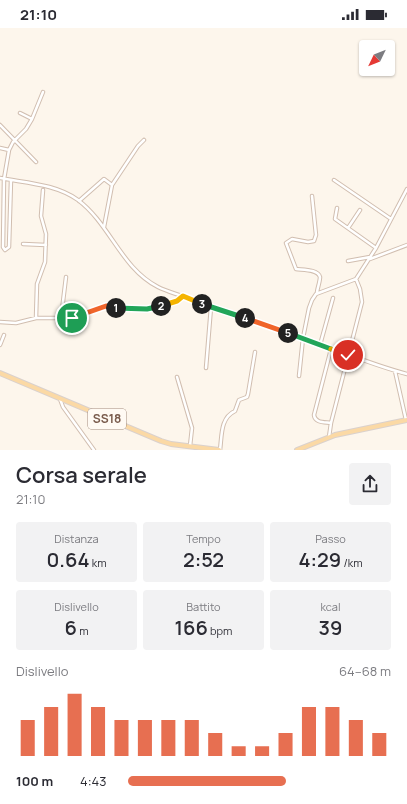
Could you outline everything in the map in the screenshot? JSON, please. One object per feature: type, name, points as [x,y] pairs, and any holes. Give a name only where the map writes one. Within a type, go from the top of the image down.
[{"type":"main road","name":"SS18","points":[[0,373],[151,438],[171,444],[219,450]]},
{"type":"main road","points":[[298,450],[329,437],[406,420]]},
{"type":"street","points":[[11,180],[10,237],[8,247],[5,250],[3,248],[4,179],[9,150],[32,119],[43,92]]},
{"type":"street","points":[[20,113],[32,119]]},
{"type":"street","points":[[0,125],[36,162]]},
{"type":"street","points":[[103,227],[112,185],[138,146],[144,140]]},
{"type":"street","points":[[0,148],[9,150]]},
{"type":"street","points":[[0,178],[52,188],[62,191],[79,201],[93,214],[130,265],[158,287],[348,355],[407,374]]},
{"type":"street","points":[[79,201],[104,179],[112,185]]},
{"type":"street","points":[[334,180],[391,220]]},
{"type":"street","points":[[316,294],[356,279],[376,248],[407,189]]},
{"type":"street","points":[[36,318],[37,284],[45,262],[46,245],[46,234],[41,216],[43,190]]},
{"type":"street","points":[[299,376],[303,338],[310,308],[316,294],[320,277],[312,271],[296,269],[286,243],[292,239],[308,242],[314,241],[316,235],[312,196]]},
{"type":"street","points":[[336,208],[335,219],[376,248]]},
{"type":"street","points":[[348,228],[360,210]]},
{"type":"street","points":[[23,244],[46,245]]},
{"type":"street","points":[[348,261],[370,258],[407,245]]},
{"type":"street","points":[[61,318],[66,277]]},
{"type":"street","points":[[329,437],[331,423],[362,302],[360,289],[356,279]]},
{"type":"street","points":[[0,322],[16,323],[36,318],[72,318],[106,306],[147,309],[177,301],[183,296]]},
{"type":"street","points":[[320,344],[333,298]]},
{"type":"street","points":[[206,368],[211,307]]},
{"type":"street","points":[[0,345],[4,335]]},
{"type":"street","points":[[331,349],[314,415],[314,418],[317,421],[331,423]]},
{"type":"street","points":[[219,450],[225,418],[229,414],[235,412],[239,400],[247,397],[255,352]]},
{"type":"street","points":[[395,371],[406,420]]},
{"type":"street","points":[[177,377],[192,428],[190,447]]},
{"type":"street","points":[[59,398],[63,408],[94,450]]},
{"type":"route","points":[[72,318],[106,306],[116,308],[154,308],[177,301],[183,296],[348,355]]}]
